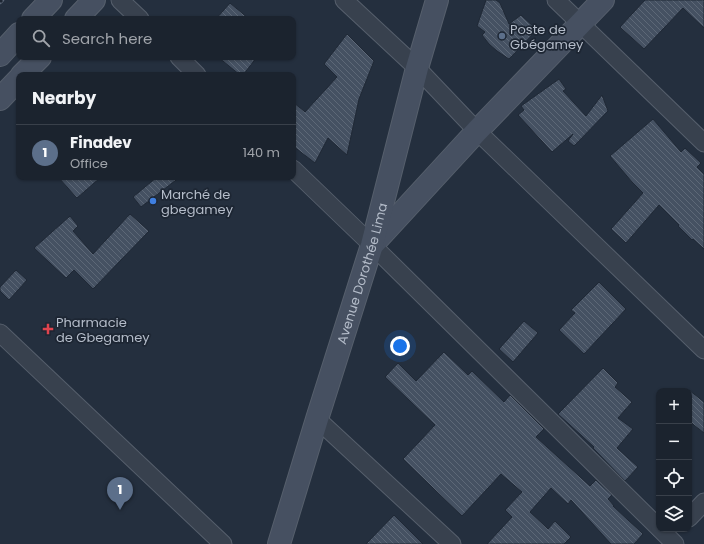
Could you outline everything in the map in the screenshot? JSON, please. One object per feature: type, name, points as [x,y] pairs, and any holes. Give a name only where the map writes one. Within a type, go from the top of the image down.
[{"type":"main road","points":[[36,16],[51,0]]},
{"type":"main road","points":[[79,16],[94,0]]},
{"type":"main road","name":"Avenue Dorothée Lima","points":[[279,544],[372,245],[417,68],[437,0]]},
{"type":"main road","points":[[372,245],[477,131],[603,0]]},
{"type":"main road","points":[[0,55],[16,37]]},
{"type":"main road","points":[[25,72],[37,60]]},
{"type":"main road","points":[[0,98],[16,82]]},
{"type":"street","points":[[120,0],[137,16]]},
{"type":"street","points":[[344,0],[417,68],[477,131],[704,350]]},
{"type":"street","points":[[556,0],[704,143]]},
{"type":"street","points":[[182,60],[194,72]]},
{"type":"street","points":[[296,172],[668,535]]},
{"type":"street","points":[[0,333],[223,544]]},
{"type":"street","points":[[317,419],[452,544]]},
{"type":"street","points":[[692,515],[704,502]]},
{"type":"building","points":[[486,0],[496,0],[500,3],[509,24],[521,15],[537,30],[509,59],[489,44],[482,35],[485,32],[477,26]]},
{"type":"building","points":[[645,0],[704,0],[704,28],[683,8],[644,49],[620,27]]},
{"type":"building","points":[[230,3],[245,16],[219,16]]},
{"type":"building","points":[[347,34],[374,61],[359,99],[347,155],[328,138],[315,163],[296,148],[296,104],[305,112],[337,77],[324,64]]},
{"type":"building","points":[[222,60],[255,60],[245,72],[236,72]]},
{"type":"building","points":[[559,79],[566,89],[563,91],[586,116],[602,95],[608,111],[574,146],[568,141],[573,134],[552,152],[518,115],[524,110],[521,106]]},
{"type":"building","points":[[653,119],[681,152],[685,148],[701,163],[697,167],[704,174],[704,249],[693,239],[692,240],[659,205],[626,243],[611,229],[643,193],[610,156]]},
{"type":"building","points":[[61,180],[98,180],[77,198]]},
{"type":"building","points":[[153,180],[176,180],[141,207],[133,197]]},
{"type":"building","points":[[130,214],[149,231],[93,289],[74,270],[66,278],[34,248],[70,216],[78,226],[73,231],[93,254]]},
{"type":"building","points":[[16,270],[27,280],[9,300],[0,291],[0,287]]},
{"type":"building","points":[[599,282],[626,309],[584,354],[559,330],[575,313],[571,310]]},
{"type":"building","points":[[524,321],[538,333],[513,362],[499,349]]},
{"type":"building","points":[[444,352],[468,375],[472,371],[504,402],[510,395],[544,429],[536,437],[590,486],[596,480],[612,495],[608,499],[613,506],[643,534],[634,544],[611,544],[571,500],[568,504],[551,488],[530,512],[548,529],[555,521],[571,537],[564,544],[487,544],[512,517],[505,510],[522,492],[501,474],[462,516],[403,459],[435,425],[385,377],[398,363],[416,381]]},
{"type":"building","points":[[603,368],[618,383],[615,387],[632,402],[618,418],[633,429],[617,448],[638,467],[625,481],[593,448],[594,447],[558,414]]},
{"type":"building","points":[[692,392],[704,402],[704,433],[692,423]]},
{"type":"building","points":[[394,515],[423,544],[366,544]]},
{"type":"place","name":"Poste de Gbégamey","points":[[502,36]]},
{"type":"place","name":"Marché de gbegamey","points":[[153,201]]},
{"type":"place","name":"Pharmacie de Gbegamey","points":[[48,329]]},
{"type":"place","name":"Finadev","points":[[120,510]]}]
